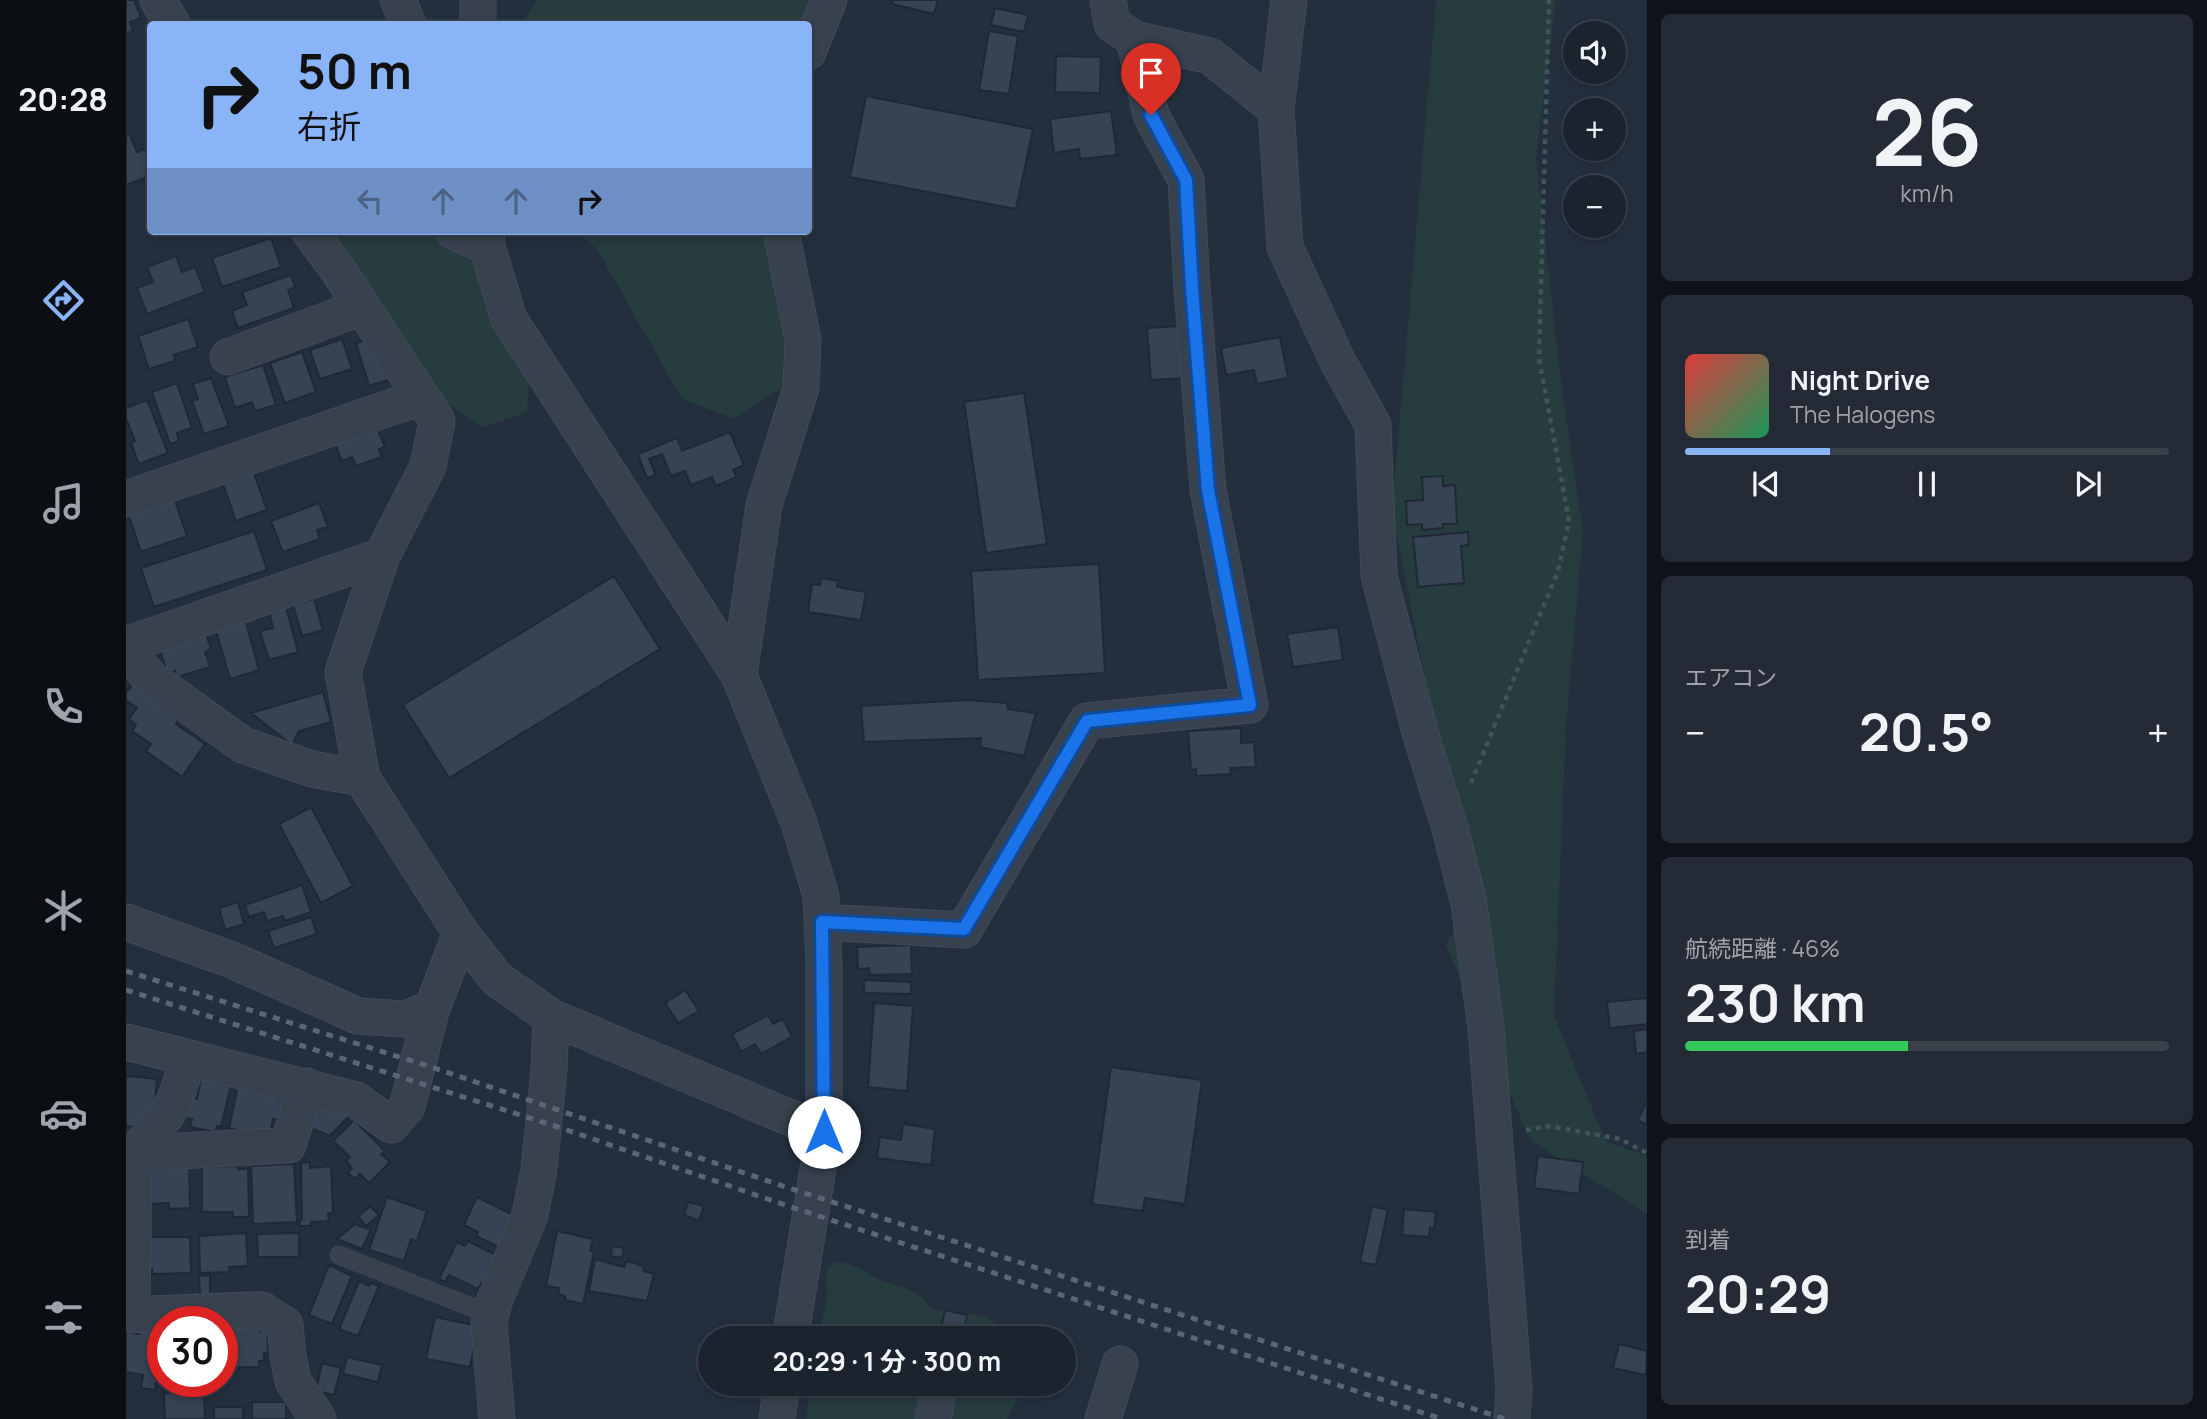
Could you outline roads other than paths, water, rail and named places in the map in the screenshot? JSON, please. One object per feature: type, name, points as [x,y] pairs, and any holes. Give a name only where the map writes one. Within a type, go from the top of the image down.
[{"type":"street","points":[[158,0],[170,21]]},
{"type":"street","points":[[398,0],[407,21]]},
{"type":"street","points":[[478,0],[478,21]]},
{"type":"street","points":[[812,42],[829,0]]},
{"type":"street","points":[[1108,0],[1112,24],[1134,38],[1210,56],[1276,109]]},
{"type":"street","points":[[1289,0],[1276,109],[1285,247],[1338,360],[1373,425],[1379,576],[1419,732],[1451,832],[1469,904],[1486,1028],[1514,1390],[1512,1419]]},
{"type":"street","points":[[822,922],[964,929],[1087,721],[1250,705],[1208,490],[1186,180],[1151,115],[1134,38]]},
{"type":"street","points":[[312,235],[437,421],[428,466],[382,556],[343,672],[362,778],[461,933],[497,979],[551,1017],[824,1132]]},
{"type":"street","points":[[739,675],[764,505],[801,388],[803,340],[782,235]]},
{"type":"street","points":[[486,239],[509,320],[739,675],[799,824],[821,895],[824,1132],[792,1326]]},
{"type":"street","points":[[228,357],[362,307]]},
{"type":"street","points":[[126,499],[421,397]]},
{"type":"street","points":[[126,645],[382,556]]},
{"type":"street","points":[[126,653],[153,680],[243,745],[312,769],[362,778]]},
{"type":"street","points":[[126,922],[232,960],[358,1016],[406,1019],[432,1008]]},
{"type":"street","points":[[126,1042],[356,1100],[391,1125],[407,1107],[432,1008],[461,933]]},
{"type":"street","points":[[498,1419],[489,1323],[494,1302],[530,1215],[539,1169],[551,1017]]},
{"type":"street","points":[[189,1058],[175,1100],[166,1117],[130,1154],[129,1315],[262,1310],[285,1325],[293,1381],[318,1419]]},
{"type":"street","points":[[130,1154],[288,1145],[307,1086]]},
{"type":"street","points":[[1103,1419],[1120,1364]]},
{"type":"street","points":[[777,1419],[780,1396]]},
{"type":"lane","points":[[339,1255],[491,1315]]},
{"type":"railway","points":[[126,971],[428,1066],[789,1188],[1505,1419]]},
{"type":"railway","points":[[126,990],[555,1126],[785,1205],[1442,1419]]}]
